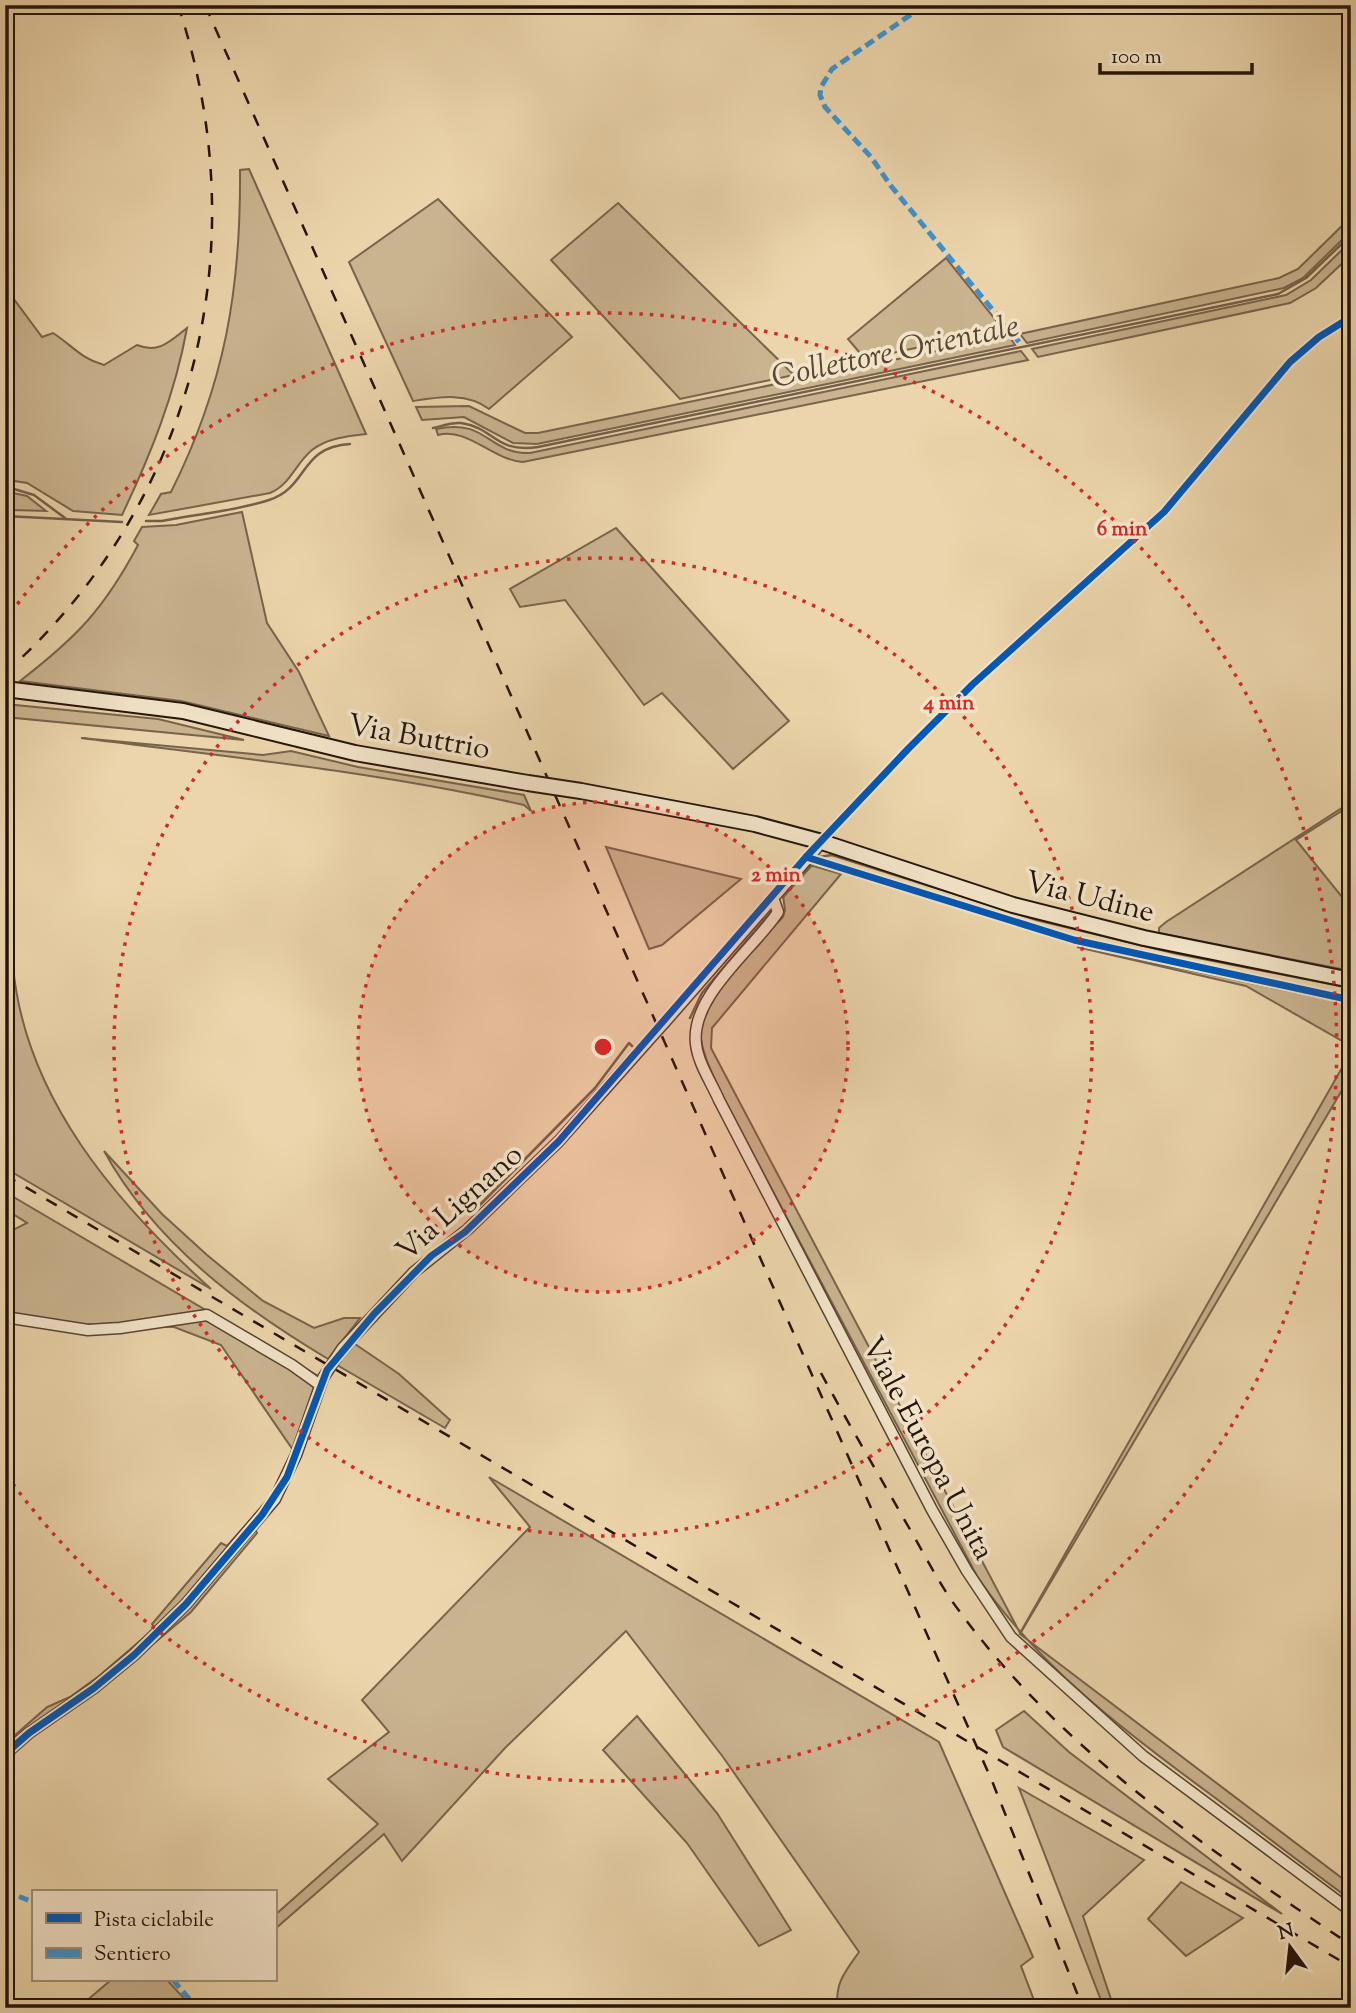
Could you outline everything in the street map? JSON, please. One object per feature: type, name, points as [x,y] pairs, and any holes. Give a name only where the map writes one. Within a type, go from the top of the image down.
[{"type":"street","name":"Via Buttrio","points":[[5,689],[183,711],[355,753],[745,822],[822,842]]},
{"type":"street","name":"Via Lignano","points":[[5,1754],[134,1655],[186,1604],[262,1515],[286,1477],[320,1385],[337,1356],[430,1256],[465,1232],[559,1141],[822,842]]},
{"type":"street","name":"Via Udine","points":[[822,842],[1013,905],[1144,938],[1351,980]]},
{"type":"street","name":"Viale Europa Unita","points":[[774,898],[778,912],[704,1004],[696,1026],[696,1046],[719,1100],[943,1531],[987,1602],[1023,1649],[1143,1756],[1351,1912]]},
{"type":"street","points":[[5,1317],[88,1329],[120,1328],[207,1315],[292,1364],[320,1385]]},
{"type":"shaded area","points":[[249,169],[366,434],[338,438],[318,446],[306,455],[283,484],[270,493],[149,515],[161,494],[171,492],[190,452],[217,374],[233,296],[240,214],[240,170]]},
{"type":"shaded area","points":[[438,199],[572,337],[489,409],[462,398],[443,397],[413,401],[349,262]]},
{"type":"shaded area","points":[[618,203],[794,375],[680,399],[551,260]]},
{"type":"shaded area","points":[[1351,217],[1351,231],[1303,278],[1284,288],[1027,343],[1020,334],[1279,278],[1298,269]]},
{"type":"shaded area","points":[[1351,241],[1351,255],[1316,288],[1290,303],[1038,357],[1032,349],[1286,295],[1311,280]]},
{"type":"shaded area","points":[[946,258],[1003,329],[865,359],[848,339]]},
{"type":"shaded area","points":[[5,287],[42,337],[53,333],[83,355],[104,365],[137,345],[152,348],[164,345],[187,328],[161,423],[122,515],[73,511],[27,483],[14,481],[13,493],[27,496],[46,511],[12,510],[11,523],[5,522]]},
{"type":"shaded area","points":[[1009,336],[1015,345],[537,444],[513,443],[464,417],[422,420],[416,407],[469,406],[525,433],[538,433]]},
{"type":"shaded area","points":[[1021,351],[1028,360],[523,462],[501,456],[460,436],[438,435],[436,429],[467,428],[504,448],[530,453]]},
{"type":"shaded area","points":[[242,512],[267,623],[299,672],[329,736],[181,701],[20,681],[73,636],[101,605],[138,545],[134,541],[142,527],[176,525]]},
{"type":"shaded area","points":[[616,528],[789,721],[733,769],[662,693],[644,705],[565,600],[520,607],[510,589]]},
{"type":"shaded area","points":[[5,704],[158,719],[244,740],[5,717]]},
{"type":"shaded area","points":[[5,727],[13,966],[21,1014],[36,1060],[56,1104],[81,1145],[110,1184],[142,1221],[211,1289],[5,1168]]},
{"type":"shaded area","points":[[81,738],[263,755],[291,751],[358,767],[524,795],[531,811],[524,805],[469,793],[359,774]]},
{"type":"shaded area","points":[[1351,802],[1351,805],[1296,840],[1351,908],[1351,971],[1159,933],[1159,928],[1166,922]]},
{"type":"shaded area","points":[[606,847],[741,879],[662,945],[649,949]]},
{"type":"shaded area","points":[[810,865],[841,874],[712,1028],[711,1048],[1017,1628],[977,1576],[724,1099],[707,1062],[701,1039],[702,1023],[708,1007],[731,973],[783,917],[783,895]]},
{"type":"shaded area","points":[[1077,947],[1351,1004],[1351,1046],[1246,986]]},
{"type":"shaded area","points":[[1351,1052],[1351,1075],[1021,1632]]},
{"type":"shaded area","points":[[104,1151],[162,1214],[263,1301],[314,1328],[344,1318],[360,1318],[328,1359],[231,1294],[173,1243],[124,1184]]},
{"type":"shaded area","points":[[5,1192],[318,1376],[293,1450],[221,1345],[174,1327],[72,1324],[5,1312],[5,1234],[27,1223],[5,1209]]},
{"type":"shaded area","points":[[355,1344],[399,1374],[450,1420],[445,1428],[337,1365]]},
{"type":"shaded area","points":[[489,1477],[939,1742],[1033,1957],[1021,1966],[1037,2008],[838,2008],[839,1984],[859,1952],[723,1757],[626,1631],[505,1748],[402,1861],[384,1834],[276,1928],[276,1914],[378,1824],[328,1779],[389,1732],[362,1700],[530,1527]]},
{"type":"shaded area","points":[[251,1519],[257,1533],[191,1612],[113,1678],[32,1735],[5,1759],[5,1744],[47,1707],[70,1697],[99,1676],[155,1628],[152,1624],[221,1543],[227,1546]]},
{"type":"shaded area","points":[[1028,1640],[1351,1885],[1351,1900],[1114,1721]]},
{"type":"shaded area","points":[[1024,1711],[1069,1752],[1282,1914],[1003,1747],[996,1730]]},
{"type":"shaded area","points":[[637,1716],[717,1813],[791,1930],[759,1946],[687,1843],[603,1750]]},
{"type":"shaded area","points":[[1019,1788],[1144,1860],[1083,1916],[1114,2008],[1104,2008]]},
{"type":"shaded area","points":[[1181,1882],[1243,1918],[1186,1956],[1148,1919]]},
{"type":"shaded area","points":[[109,1982],[169,1982],[193,2008],[78,2008]]},
{"type":"waterway","name":"Collettore Orientale","points":[[433,428],[461,423],[473,426],[512,446],[538,447],[1278,294],[1306,278],[1351,235]]},
{"type":"waterway","name":"Collettore Orientale","points":[[146,521],[216,512],[269,500],[291,486],[321,452],[350,444]]},
{"type":"waterway","points":[[14,489],[34,495],[65,518]]},
{"type":"waterway","name":"Collettore Orientale","points":[[5,516],[122,522]]},
{"type":"waterway","points":[[819,857],[832,855],[1037,920],[1174,953],[1351,988]]},
{"type":"waterway","points":[[783,897],[813,864]]},
{"type":"waterway","points":[[690,1018],[702,993],[771,912]]},
{"type":"waterway","points":[[471,1214],[595,1088],[629,1043],[632,1046]]},
{"type":"railway","points":[[5,673],[71,605],[124,531],[165,450],[193,365],[209,277],[212,187],[201,96],[178,5]]},
{"type":"railway","points":[[205,5],[992,1781],[1083,2008]]},
{"type":"railway","points":[[5,1175],[1351,1967]]},
{"type":"railway","points":[[821,1373],[946,1592],[1000,1662],[1044,1709],[1140,1795],[1244,1872],[1351,1945]]},
{"type":"marked path","points":[[916,5],[919,9],[832,69],[821,87],[820,95],[825,107],[871,157],[891,186],[1019,342]]},
{"type":"marked path","points":[[5,1891],[32,1902]]},
{"type":"marked path","points":[[175,1982],[197,2008]]},
{"type":"cycle path","points":[[5,1754],[134,1655],[186,1604],[262,1515],[287,1477],[327,1370],[374,1314],[431,1256],[465,1232],[559,1141],[806,857],[908,749],[973,684],[1164,512],[1290,362],[1319,337],[1351,317]]},
{"type":"cycle path","points":[[806,857],[1074,940],[1351,1000]]}]
